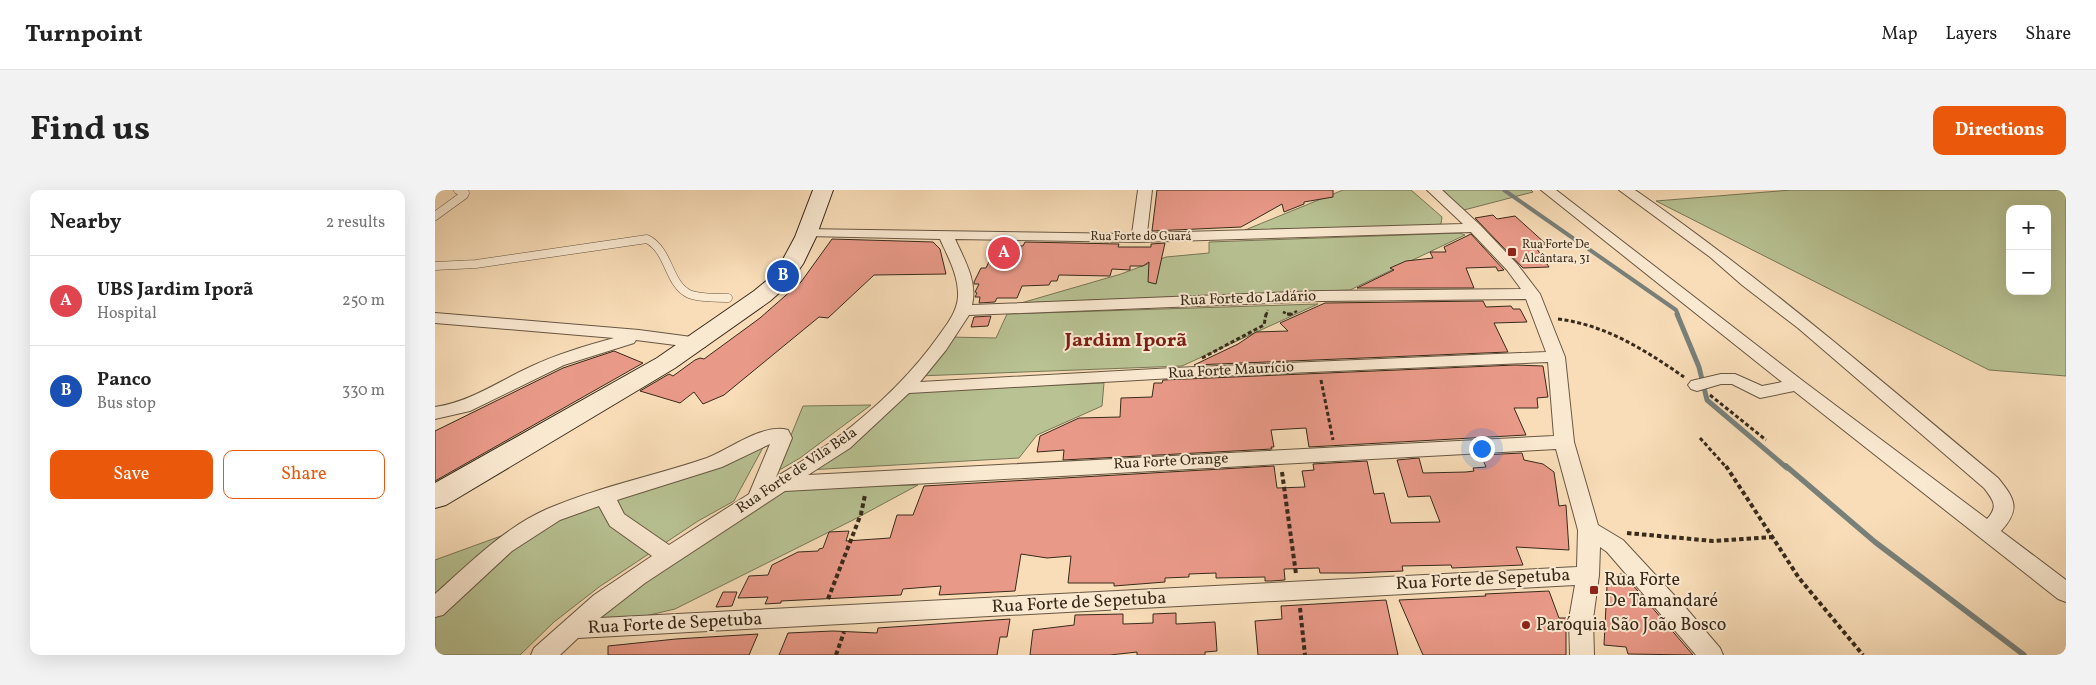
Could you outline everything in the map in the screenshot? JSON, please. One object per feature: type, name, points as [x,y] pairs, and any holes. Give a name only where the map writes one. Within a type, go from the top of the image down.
[{"type":"main road","points":[[435,497],[531,443],[699,343],[749,298],[780,280],[791,265],[807,232],[823,190]]},
{"type":"street","points":[[1139,238],[1145,190]]},
{"type":"street","points":[[1434,190],[1475,228],[1513,268],[1532,294],[1556,357],[1564,442],[1589,530],[1588,575],[1581,619],[1582,655]]},
{"type":"street","points":[[1548,190],[2066,593]]},
{"type":"street","points":[[1626,190],[1701,244],[1804,325],[1991,483],[2003,497],[2005,506],[2004,514],[1987,532]]},
{"type":"street","name":"Rua Forte do Guará","points":[[807,232],[1139,238],[1475,228]]},
{"type":"street","points":[[947,235],[965,280],[964,310]]},
{"type":"street","name":"Rua Forte do Ladário","points":[[964,310],[1321,296],[1532,294]]},
{"type":"street","name":"Rua Forte de Vila Bela","points":[[543,655],[570,629],[623,587],[843,443],[875,417],[906,388],[946,337],[964,310]]},
{"type":"street","points":[[435,318],[639,335],[699,343]]},
{"type":"street","points":[[435,412],[444,412],[469,403],[549,364],[639,335]]},
{"type":"street","name":"Rua Forte Maurício","points":[[906,388],[1173,373],[1556,357]]},
{"type":"street","points":[[1697,385],[1721,379],[1735,378],[1753,390],[1765,393],[1797,385]]},
{"type":"street","points":[[435,608],[504,545],[553,515],[605,496],[715,462],[774,434],[781,434],[782,438],[758,497]]},
{"type":"street","name":"Rua Forte Orange","points":[[778,484],[1564,442]]},
{"type":"street","points":[[605,496],[617,520],[669,556]]},
{"type":"street","points":[[1589,530],[1615,546],[1678,614],[1711,655]]},
{"type":"street","name":"Rua Forte de Sepetuba","points":[[570,629],[1588,575]]},
{"type":"lane","points":[[435,216],[464,195],[465,193],[458,190]]},
{"type":"lane","points":[[435,266],[476,264],[647,239],[653,240],[661,250],[681,287],[688,293],[728,298]]},
{"type":"path","points":[[1281,311],[1290,315],[1321,296]]},
{"type":"path","points":[[1173,373],[1264,325],[1268,309],[1275,310]]},
{"type":"path","points":[[1542,318],[1579,320],[1595,326],[1661,361],[1697,385],[1766,440]]},
{"type":"path","points":[[1319,367],[1336,453]]},
{"type":"path","points":[[1700,438],[1718,456],[1735,478],[1799,578],[1863,655]]},
{"type":"path","points":[[1280,456],[1305,655]]},
{"type":"path","points":[[822,616],[861,514],[869,480]]},
{"type":"path","points":[[1589,530],[1713,541],[1773,537]]},
{"type":"path","points":[[836,655],[850,615]]},
{"type":"green space","points":[[1343,190],[1411,190],[1442,217],[1441,224],[1245,230]]},
{"type":"green space","points":[[1441,190],[1531,190],[1533,192],[1464,210]]},
{"type":"green space","points":[[1791,190],[2066,190],[2066,376],[1989,370],[1656,201]]},
{"type":"green space","points":[[1460,233],[1465,235],[1350,290],[1021,303],[1121,274],[1166,257],[1209,253],[1209,242]]},
{"type":"green space","points":[[1318,304],[1182,366],[918,376],[950,337],[996,338],[1007,314]]},
{"type":"green space","points":[[1104,383],[1102,406],[1037,435],[1019,458],[807,470],[906,391]]},
{"type":"green space","points":[[871,405],[800,458],[776,472],[803,406]]},
{"type":"green space","points":[[766,442],[734,501],[698,521],[599,587],[554,622],[520,655],[435,655],[435,615],[509,547],[546,524]]},
{"type":"green space","points":[[918,485],[853,520],[675,609],[641,617],[601,619],[603,608],[781,488]]},
{"type":"green space","points":[[501,536],[435,595],[435,560]]},
{"type":"building","points":[[1157,190],[1333,190],[1333,197],[1304,202],[1304,204],[1284,212],[1282,204],[1241,227],[1152,231]]},
{"type":"building","points":[[1493,215],[1497,219],[1515,216],[1546,244],[1535,246],[1549,267],[1523,268],[1475,218]]},
{"type":"building","points":[[1471,234],[1504,270],[1498,271],[1496,267],[1466,268],[1474,288],[1357,288],[1394,270],[1390,268],[1406,261],[1433,258],[1430,252],[1446,252],[1444,247]]},
{"type":"building","points":[[832,239],[933,242],[940,249],[946,274],[874,275],[828,318],[819,317],[724,395],[703,404],[694,392],[680,403],[640,391],[669,374],[673,376],[695,360],[704,359],[760,318],[801,282]]},
{"type":"building","points":[[1025,242],[1119,244],[1118,247],[1151,247],[1151,244],[1165,243],[1156,284],[1148,282],[1149,262],[1143,266],[1130,266],[1130,270],[1112,269],[1110,276],[1059,275],[1057,281],[1051,281],[1049,285],[1022,286],[1017,298],[997,298],[995,302],[979,303],[980,297],[975,297],[977,293],[975,292],[979,284],[974,284],[974,282],[981,268],[986,268],[997,245],[1023,246]]},
{"type":"building","points":[[1483,301],[1486,307],[1511,306],[1513,309],[1520,309],[1527,322],[1494,323],[1508,352],[1194,365],[1238,344],[1256,332],[1288,331],[1280,323],[1325,303]]},
{"type":"building","points":[[991,316],[988,326],[971,327],[974,317]]},
{"type":"building","points":[[614,351],[643,363],[435,481],[435,431],[563,368]]},
{"type":"building","points":[[1515,365],[1543,366],[1548,397],[1537,398],[1538,408],[1514,408],[1526,435],[1309,447],[1306,428],[1271,430],[1274,447],[1271,447],[1272,449],[1063,460],[1064,450],[1037,452],[1040,436],[1079,418],[1120,417],[1121,398],[1152,397],[1154,383],[1162,383],[1163,380]]},
{"type":"building","points":[[1522,453],[1524,460],[1543,464],[1554,472],[1559,506],[1566,505],[1569,550],[1516,547],[1523,565],[1452,568],[1451,565],[1402,566],[1403,571],[1355,573],[1320,573],[1319,568],[1284,569],[1285,580],[1265,581],[1265,577],[1216,578],[1216,573],[1189,574],[1189,577],[1165,578],[1165,582],[1114,586],[1114,583],[1068,583],[1071,556],[1047,558],[1021,554],[1015,591],[939,595],[941,586],[903,589],[901,595],[781,601],[781,603],[765,604],[768,597],[738,598],[749,576],[768,575],[772,565],[798,552],[818,551],[823,548],[829,532],[849,531],[846,541],[890,538],[897,515],[913,515],[924,486],[1274,466],[1277,488],[1305,487],[1302,471],[1314,470],[1313,464],[1367,461],[1374,494],[1384,493],[1391,523],[1440,522],[1430,496],[1408,497],[1397,460],[1419,458],[1423,473],[1466,472],[1474,471],[1473,468],[1486,467],[1481,455]]},
{"type":"building","points":[[1621,574],[1625,576],[1693,655],[1628,654],[1626,647],[1604,645],[1607,586],[1611,576]]},
{"type":"building","points":[[1549,591],[1559,618],[1566,618],[1566,655],[1423,655],[1399,600],[1486,596],[1485,594]]},
{"type":"building","points":[[723,592],[737,592],[732,606],[716,607]]},
{"type":"building","points":[[1386,600],[1398,655],[1258,655],[1255,621],[1282,619],[1281,606]]},
{"type":"building","points":[[1176,613],[1176,624],[1215,622],[1217,651],[1205,652],[1205,655],[1137,655],[1137,652],[1110,655],[1030,655],[1033,630],[1074,625],[1075,615],[1123,614],[1123,624],[1153,623],[1153,614]]},
{"type":"building","points":[[1010,619],[1007,637],[1000,637],[997,655],[779,655],[788,633],[833,631],[877,633],[878,628]]},
{"type":"building","points":[[758,634],[749,655],[608,655],[608,646],[676,639]]},
{"type":"waterway","points":[[1504,190],[1676,310],[1678,315]]},
{"type":"waterway","points":[[1677,314],[1699,367],[1707,400],[1787,468]]},
{"type":"waterway","points":[[1786,466],[1875,542],[2024,655]]},
{"type":"place","name":"Rua Forte De Alcântara, 31","points":[[1512,252]]},
{"type":"place","name":"UBS Jardim Iporã","points":[[1004,253]]},
{"type":"place","name":"Panco","points":[[783,276]]},
{"type":"place","name":"Rua Forte De Tamandaré","points":[[1594,590]]},
{"type":"place","name":"Paróquia São João Bosco","points":[[1526,625]]},
{"type":"district","name":"Jardim Iporã","points":[[1126,341]]}]
